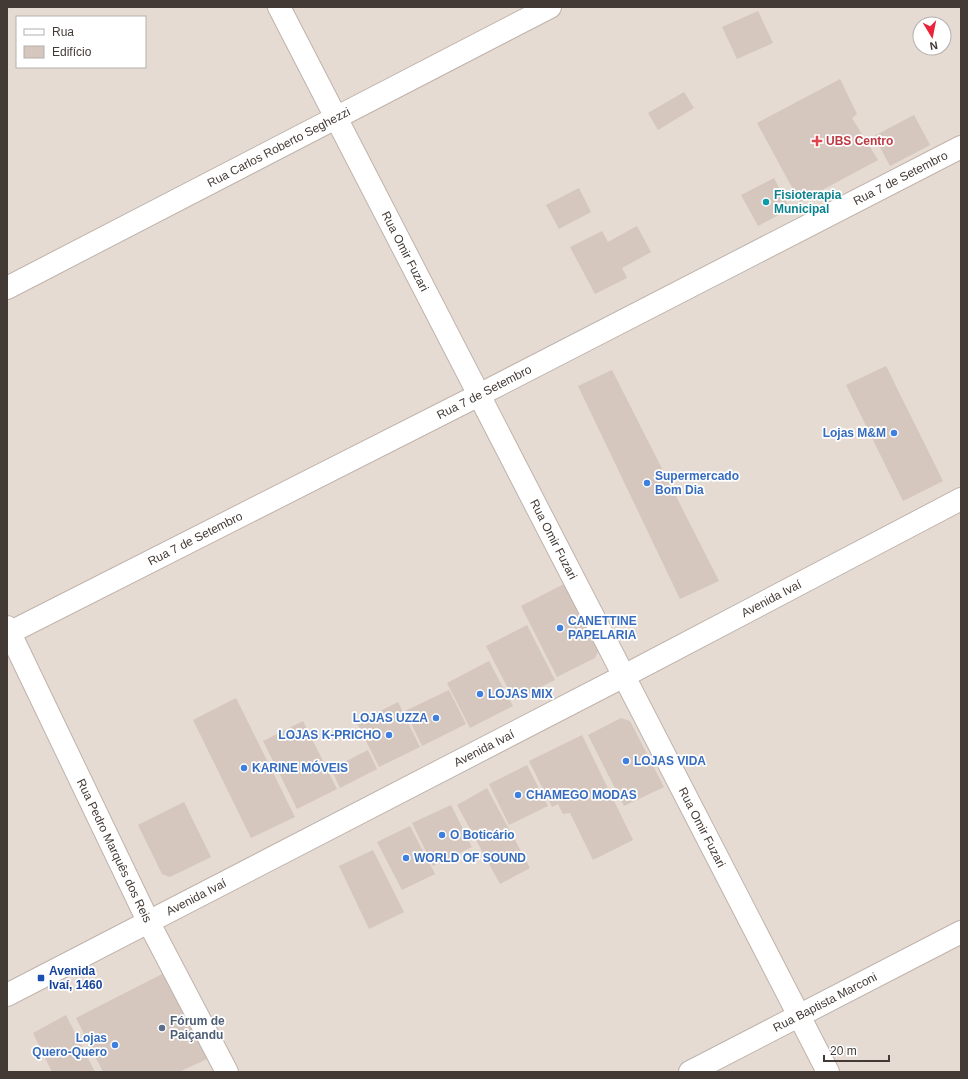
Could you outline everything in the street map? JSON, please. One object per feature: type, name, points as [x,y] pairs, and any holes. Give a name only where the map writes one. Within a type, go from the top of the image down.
[{"type":"street","name":"Rua Omir Fuzari","points":[[279,7],[828,1072]]},
{"type":"street","name":"Rua Carlos Roberto Seghezzi","points":[[7,288],[550,7]]},
{"type":"street","name":"Rua 7 de Setembro","points":[[8,631],[479,395],[961,147]]},
{"type":"street","name":"Avenida Ivaí","points":[[7,995],[149,923],[961,499]]},
{"type":"street","name":"Rua Pedro Marquês dos Reis","points":[[8,631],[149,923],[226,1072]]},
{"type":"street","name":"Rua Baptista Marconi","points":[[690,1072],[961,932]]},
{"type":"shaded area","points":[[7,7],[961,7],[961,1072],[7,1072]]},
{"type":"building","points":[[758,11],[773,43],[737,59],[722,27]]},
{"type":"building","name":"UBS Centro","points":[[840,79],[857,114],[852,118],[878,160],[800,202],[757,123]]},
{"type":"building","points":[[684,92],[694,108],[658,130],[648,113]]},
{"type":"building","points":[[914,115],[930,145],[890,166],[874,136]]},
{"type":"building","name":"Fisioterapia Municipal","points":[[774,178],[790,209],[758,226],[741,195]]},
{"type":"building","points":[[579,188],[591,212],[559,229],[546,205]]},
{"type":"building","points":[[637,226],[651,252],[622,268],[627,278],[595,294],[570,247],[602,231],[608,242]]},
{"type":"building","name":"Lojas M&M","points":[[886,366],[943,481],[903,501],[846,385]]},
{"type":"building","name":"Supermercado Bom Dia","points":[[612,370],[719,581],[680,599],[578,386]]},
{"type":"building","name":"CANETTINE PAPELARIA","points":[[566,583],[599,649],[595,658],[557,677],[521,606]]},
{"type":"building","points":[[527,625],[555,680],[514,700],[486,646]]},
{"type":"building","name":"LOJAS MIX","points":[[489,661],[513,706],[470,728],[447,683]]},
{"type":"building","name":"LOJAS UZZA","points":[[449,690],[466,724],[422,746],[405,711]]},
{"type":"building","name":"KARINE MÓVEIS","points":[[236,698],[295,817],[251,838],[193,720]]},
{"type":"building","name":"LOJAS K-PRICHO","points":[[398,702],[420,747],[379,767],[357,723]]},
{"type":"building","name":"LOJAS VIDA","points":[[621,718],[630,721],[664,787],[624,806],[588,735]]},
{"type":"building","points":[[303,721],[337,789],[297,809],[263,741]]},
{"type":"building","points":[[582,735],[633,840],[593,860],[570,813],[563,814],[558,804],[552,807],[529,761]]},
{"type":"building","points":[[368,750],[377,769],[340,788],[331,769]]},
{"type":"building","name":"CHAMEGO MODAS","points":[[527,765],[548,806],[509,825],[489,784]]},
{"type":"building","points":[[487,788],[530,868],[500,884],[457,805]]},
{"type":"building","points":[[184,802],[211,857],[170,877],[162,874],[138,825]]},
{"type":"building","name":"O Boticário","points":[[451,805],[472,847],[433,866],[412,823]]},
{"type":"building","name":"WORLD OF SOUND","points":[[410,826],[435,874],[402,890],[377,842]]},
{"type":"building","points":[[373,850],[404,912],[369,929],[339,866]]},
{"type":"building","points":[[164,973],[207,1059],[179,1072],[103,1072],[76,1018]]},
{"type":"building","points":[[66,1015],[95,1072],[52,1072],[33,1033]]},
{"type":"place","name":"UBS Centro","points":[[817,141]]},
{"type":"place","name":"Fisioterapia Municipal","points":[[766,202]]},
{"type":"place","name":"Lojas M&M","points":[[894,433]]},
{"type":"place","name":"Supermercado Bom Dia","points":[[647,483]]},
{"type":"place","name":"CANETTINE PAPELARIA","points":[[560,628]]},
{"type":"place","name":"LOJAS MIX","points":[[480,694]]},
{"type":"place","name":"LOJAS UZZA","points":[[436,718]]},
{"type":"place","name":"LOJAS K-PRICHO","points":[[389,735]]},
{"type":"place","name":"LOJAS VIDA","points":[[626,761]]},
{"type":"place","name":"KARINE MÓVEIS","points":[[244,768]]},
{"type":"place","name":"CHAMEGO MODAS","points":[[518,795]]},
{"type":"place","name":"O Boticário","points":[[442,835]]},
{"type":"place","name":"WORLD OF SOUND","points":[[406,858]]},
{"type":"place","name":"Avenida Ivaí, 1460","points":[[41,978]]},
{"type":"place","name":"Fórum de Paiçandu","points":[[162,1028]]},
{"type":"place","name":"Lojas Quero-Quero","points":[[115,1045]]}]
